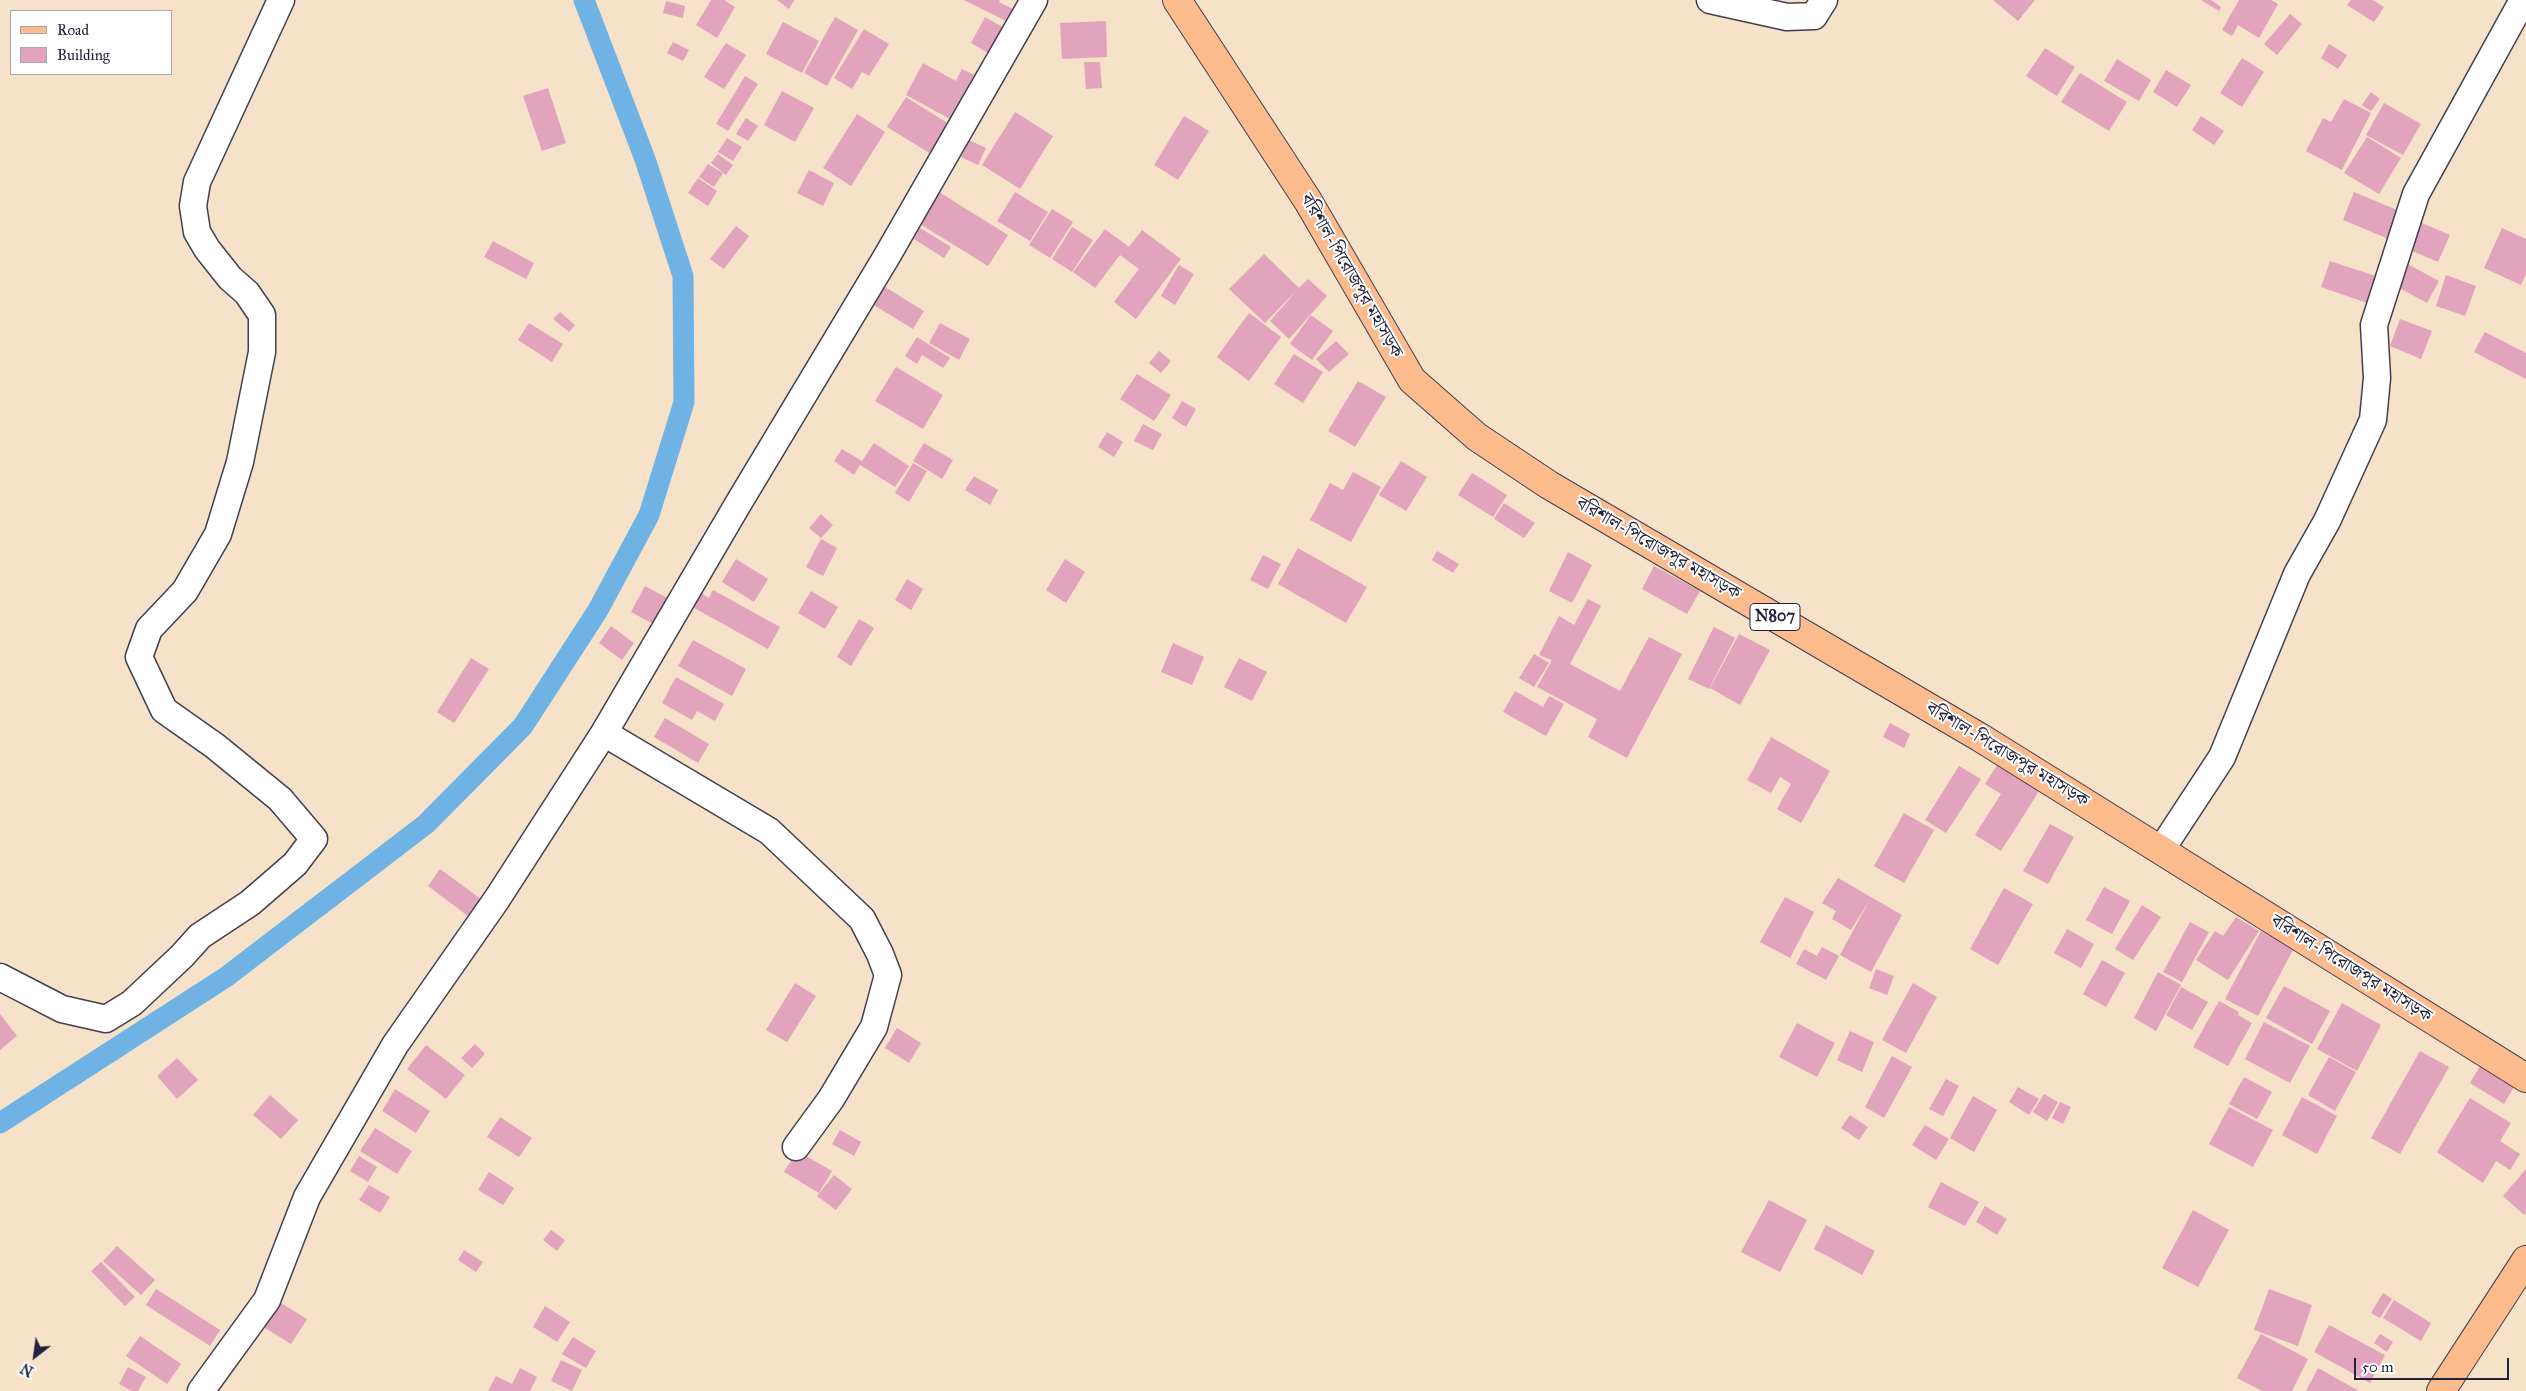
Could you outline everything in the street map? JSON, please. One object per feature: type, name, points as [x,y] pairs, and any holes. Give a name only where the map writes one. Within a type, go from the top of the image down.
[{"type":"main road","name":"বরিশাল-পিরোজপুর মহাসড়ক","points":[[1178,0],[1308,201],[1412,380],[1477,437],[1549,485],[1981,738],[2526,1078]]},
{"type":"main road","points":[[2441,1391],[2526,1260]]},
{"type":"street","points":[[0,977],[62,1009],[106,1019],[132,1003],[182,956],[200,936],[250,903],[295,864],[314,839],[280,799],[215,746],[164,710],[139,657],[149,629],[185,591],[218,534],[240,462],[262,352],[262,314],[247,293],[230,278],[207,249],[197,232],[193,206],[197,182],[281,0]]},
{"type":"street","points":[[201,1391],[267,1300],[307,1197],[395,1044],[496,899],[604,732],[887,256],[1034,0]]},
{"type":"street","points":[[1710,0],[1788,17],[1814,16],[1824,0]]},
{"type":"street","points":[[2161,850],[2222,757],[2297,574],[2327,520],[2373,420],[2377,378],[2374,325],[2416,194],[2523,0]]},
{"type":"street","points":[[604,732],[769,831],[862,919],[880,954],[888,975],[874,1027],[831,1099],[796,1147]]},
{"type":"building","points":[[711,0],[724,0],[735,7],[717,38],[696,25]]},
{"type":"building","points":[[777,0],[794,0],[789,9]]},
{"type":"building","points":[[964,0],[1000,0],[999,2],[1015,10],[1008,22]]},
{"type":"building","points":[[1993,0],[2035,0],[2018,21]]},
{"type":"building","points":[[2201,0],[2211,0],[2221,7],[2219,11]]},
{"type":"building","points":[[2239,0],[2271,0],[2278,4],[2259,38],[2238,25],[2232,36],[2222,30]]},
{"type":"building","points":[[2351,0],[2373,0],[2384,7],[2374,22],[2347,5]]},
{"type":"building","points":[[666,1],[685,6],[683,18],[663,13]]},
{"type":"building","points":[[2290,14],[2302,24],[2277,55],[2264,44]]},
{"type":"building","points":[[835,17],[858,30],[827,86],[804,73]]},
{"type":"building","points":[[985,17],[1006,29],[991,55],[971,43]]},
{"type":"building","points":[[1106,21],[1107,57],[1062,59],[1060,23]]},
{"type":"building","points":[[783,22],[819,41],[802,73],[766,54]]},
{"type":"building","points":[[864,29],[889,44],[869,76],[862,72],[852,89],[834,78]]},
{"type":"building","points":[[673,42],[689,50],[683,61],[667,53]]},
{"type":"building","points":[[726,43],[746,55],[724,89],[704,77]]},
{"type":"building","points":[[2329,44],[2347,55],[2338,69],[2321,58]]},
{"type":"building","points":[[2045,48],[2075,67],[2057,96],[2026,76]]},
{"type":"building","points":[[2242,58],[2264,72],[2242,107],[2220,93]]},
{"type":"building","points":[[2117,59],[2151,80],[2139,101],[2104,81]]},
{"type":"building","points":[[1084,62],[1100,62],[1102,88],[1086,89]]},
{"type":"building","points":[[923,63],[956,81],[962,69],[974,75],[950,119],[906,95]]},
{"type":"building","points":[[2166,70],[2191,85],[2177,107],[2153,92]]},
{"type":"building","points":[[2080,73],[2127,102],[2109,131],[2061,102]]},
{"type":"building","points":[[745,76],[758,84],[728,131],[716,124]]},
{"type":"building","points":[[548,88],[566,143],[542,151],[523,96]]},
{"type":"building","points":[[782,91],[814,108],[795,142],[764,125]]},
{"type":"building","points":[[2371,92],[2380,99],[2371,111],[2362,105]]},
{"type":"building","points":[[906,97],[949,124],[931,154],[887,127]]},
{"type":"building","points":[[2344,99],[2371,113],[2342,170],[2306,151],[2323,118],[2331,122]]},
{"type":"building","points":[[2384,103],[2421,124],[2403,155],[2366,135]]},
{"type":"building","points":[[1015,112],[1053,136],[1020,189],[982,165]]},
{"type":"building","points":[[857,114],[885,132],[851,186],[823,168]]},
{"type":"building","points":[[1184,116],[1209,131],[1178,180],[1154,165]]},
{"type":"building","points":[[2201,116],[2224,131],[2214,145],[2192,130]]},
{"type":"building","points":[[746,118],[758,126],[748,141],[736,134]]},
{"type":"building","points":[[2367,137],[2401,158],[2379,194],[2344,173]]},
{"type":"building","points":[[727,138],[742,147],[733,161],[718,152]]},
{"type":"building","points":[[969,140],[986,148],[978,165],[961,157]]},
{"type":"building","points":[[718,154],[733,165],[726,175],[711,163]]},
{"type":"building","points":[[708,164],[723,173],[714,187],[699,177]]},
{"type":"building","points":[[809,170],[834,183],[823,206],[797,193]]},
{"type":"building","points":[[698,178],[717,191],[708,206],[688,193]]},
{"type":"building","points":[[939,192],[1008,235],[988,266],[920,224]]},
{"type":"building","points":[[1015,192],[1048,212],[1030,241],[997,221]]},
{"type":"building","points":[[2354,192],[2402,212],[2391,240],[2343,220]]},
{"type":"building","points":[[1052,209],[1073,222],[1050,258],[1029,245]]},
{"type":"building","points":[[2415,220],[2450,235],[2438,262],[2403,247]]},
{"type":"building","points":[[736,226],[749,236],[724,269],[710,259]]},
{"type":"building","points":[[1072,227],[1093,240],[1072,272],[1052,259]]},
{"type":"building","points":[[920,228],[951,247],[944,258],[914,239]]},
{"type":"building","points":[[2502,228],[2526,239],[2526,274],[2521,285],[2484,268]]},
{"type":"building","points":[[1105,229],[1129,247],[1142,230],[1181,259],[1136,319],[1114,302],[1139,269],[1120,255],[1095,288],[1073,272]]},
{"type":"building","points":[[493,241],[534,263],[526,279],[484,257]]},
{"type":"building","points":[[1264,254],[1299,288],[1308,279],[1327,296],[1289,339],[1270,321],[1298,289],[1265,323],[1229,289]]},
{"type":"building","points":[[2330,261],[2382,278],[2373,305],[2321,287]]},
{"type":"building","points":[[2404,262],[2439,281],[2427,303],[2392,284]]},
{"type":"building","points":[[1179,265],[1194,274],[1175,305],[1161,296]]},
{"type":"building","points":[[2446,275],[2476,286],[2465,316],[2436,306]]},
{"type":"building","points":[[880,284],[924,311],[913,329],[869,302]]},
{"type":"building","points":[[560,312],[575,325],[569,332],[553,319]]},
{"type":"building","points":[[1249,313],[1281,337],[1249,381],[1217,357]]},
{"type":"building","points":[[1311,315],[1333,331],[1312,360],[1290,344]]},
{"type":"building","points":[[2400,319],[2432,331],[2421,359],[2390,346]]},
{"type":"building","points":[[529,323],[563,344],[552,362],[518,340]]},
{"type":"building","points":[[940,323],[970,339],[959,360],[929,343]]},
{"type":"building","points":[[2485,332],[2526,353],[2526,379],[2474,352]]},
{"type":"building","points":[[917,337],[950,358],[943,368],[922,355],[917,364],[905,356]]},
{"type":"building","points":[[1336,341],[1349,354],[1329,372],[1316,359]]},
{"type":"building","points":[[1159,351],[1171,361],[1161,373],[1149,363]]},
{"type":"building","points":[[1294,354],[1323,372],[1303,403],[1274,384]]},
{"type":"building","points":[[896,367],[943,395],[923,429],[875,401]]},
{"type":"building","points":[[1137,374],[1171,395],[1154,421],[1120,399]]},
{"type":"building","points":[[1358,381],[1386,397],[1355,447],[1328,431]]},
{"type":"building","points":[[1182,401],[1196,409],[1186,427],[1172,418]]},
{"type":"building","points":[[1143,424],[1162,434],[1153,450],[1134,441]]},
{"type":"building","points":[[1107,432],[1123,442],[1114,457],[1098,447]]},
{"type":"building","points":[[874,443],[909,466],[895,487],[860,465],[854,475],[834,461],[842,449],[862,461]]},
{"type":"building","points":[[924,443],[953,460],[942,479],[913,461]]},
{"type":"building","points":[[1401,461],[1427,477],[1406,511],[1379,495]]},
{"type":"building","points":[[913,463],[927,471],[909,502],[895,493]]},
{"type":"building","points":[[1353,472],[1381,487],[1351,542],[1310,520],[1330,483],[1343,490]]},
{"type":"building","points":[[1472,473],[1507,495],[1493,517],[1458,495]]},
{"type":"building","points":[[974,476],[998,490],[990,505],[965,490]]},
{"type":"building","points":[[1504,503],[1535,523],[1524,538],[1494,519]]},
{"type":"building","points":[[821,514],[833,525],[821,538],[809,528]]},
{"type":"building","points":[[821,539],[837,548],[823,576],[806,567]]},
{"type":"building","points":[[1298,548],[1367,587],[1346,623],[1278,584]]},
{"type":"building","points":[[1437,551],[1459,564],[1453,573],[1432,560]]},
{"type":"building","points":[[1568,552],[1592,565],[1572,603],[1549,591]]},
{"type":"building","points":[[1263,555],[1281,564],[1268,589],[1250,580]]},
{"type":"building","points":[[736,559],[768,579],[754,602],[722,582]]},
{"type":"building","points":[[1065,559],[1085,572],[1066,603],[1046,590]]},
{"type":"building","points":[[1654,566],[1700,591],[1687,614],[1642,589]]},
{"type":"building","points":[[907,579],[923,589],[911,610],[895,600]]},
{"type":"building","points":[[645,586],[671,600],[657,626],[631,612]]},
{"type":"building","points":[[696,590],[709,598],[713,590],[780,627],[768,649],[687,604]]},
{"type":"building","points":[[811,591],[838,607],[825,629],[798,613]]},
{"type":"building","points":[[1588,599],[1601,606],[1570,664],[1620,691],[1649,637],[1682,654],[1627,758],[1588,737],[1597,719],[1537,687],[1552,660],[1539,655],[1559,616],[1574,625]]},
{"type":"building","points":[[859,619],[874,628],[851,666],[837,657]]},
{"type":"building","points":[[611,626],[634,643],[622,660],[599,643]]},
{"type":"building","points":[[1714,627],[1735,638],[1709,689],[1688,679]]},
{"type":"building","points":[[1739,634],[1770,650],[1740,705],[1710,688]]},
{"type":"building","points":[[693,640],[746,669],[732,696],[678,666]]},
{"type":"building","points":[[1173,643],[1204,657],[1192,685],[1161,672]]},
{"type":"building","points":[[1534,654],[1549,663],[1534,687],[1519,678]]},
{"type":"building","points":[[471,658],[489,669],[454,723],[437,712]]},
{"type":"building","points":[[1239,658],[1267,672],[1252,701],[1224,687]]},
{"type":"building","points":[[676,677],[724,704],[715,721],[697,711],[692,720],[662,703]]},
{"type":"building","points":[[1515,691],[1543,707],[1549,696],[1564,704],[1546,736],[1503,712]]},
{"type":"building","points":[[665,718],[709,744],[698,763],[654,737]]},
{"type":"building","points":[[1890,723],[1910,734],[1904,748],[1883,737]]},
{"type":"building","points":[[1771,737],[1830,771],[1801,823],[1777,809],[1791,784],[1780,777],[1771,793],[1747,780]]},
{"type":"building","points":[[1999,762],[2041,788],[2001,851],[1975,835],[2001,794],[1985,784]]},
{"type":"building","points":[[1959,766],[1981,779],[1946,833],[1925,820]]},
{"type":"building","points":[[1904,813],[1934,830],[1904,883],[1874,866]]},
{"type":"building","points":[[2050,824],[2074,837],[2048,884],[2023,871]]},
{"type":"building","points":[[440,869],[481,899],[468,916],[428,886]]},
{"type":"building","points":[[1838,878],[1902,915],[1871,972],[1840,955],[1869,901],[1851,930],[1832,919],[1836,911],[1822,903]]},
{"type":"building","points":[[2104,887],[2130,901],[2112,934],[2086,920]]},
{"type":"building","points":[[2004,888],[2033,904],[1998,965],[1970,949]]},
{"type":"building","points":[[1785,897],[1814,912],[1790,958],[1760,942]]},
{"type":"building","points":[[2142,905],[2161,917],[2133,960],[2115,949]]},
{"type":"building","points":[[2236,917],[2259,931],[2228,980],[2196,960],[2215,931],[2223,936]]},
{"type":"building","points":[[2190,922],[2209,932],[2182,982],[2163,972]]},
{"type":"building","points":[[2067,929],[2094,944],[2081,968],[2054,953]]},
{"type":"building","points":[[2261,931],[2294,948],[2258,1016],[2225,999]]},
{"type":"building","points":[[1822,947],[1839,956],[1826,980],[1796,964],[1804,949],[1817,956]]},
{"type":"building","points":[[2102,960],[2125,973],[2106,1007],[2083,994]]},
{"type":"building","points":[[1876,969],[1894,976],[1887,995],[1869,988]]},
{"type":"building","points":[[2158,972],[2181,985],[2156,1031],[2134,1018]]},
{"type":"building","points":[[795,983],[816,996],[787,1042],[766,1030]]},
{"type":"building","points":[[1913,983],[1937,997],[1906,1053],[1882,1040]]},
{"type":"building","points":[[2284,986],[2330,1011],[2312,1044],[2266,1018]]},
{"type":"building","points":[[2181,987],[2208,1002],[2192,1030],[2166,1015]]},
{"type":"building","points":[[2219,1001],[2239,1012],[2238,1015],[2252,1023],[2228,1066],[2193,1047]]},
{"type":"building","points":[[2342,1003],[2381,1025],[2357,1071],[2317,1049]]},
{"type":"building","points":[[0,1014],[17,1036],[0,1050]]},
{"type":"building","points":[[2264,1022],[2310,1046],[2290,1083],[2245,1059]]},
{"type":"building","points":[[1797,1023],[1835,1043],[1817,1077],[1779,1057]]},
{"type":"building","points":[[897,1028],[921,1043],[909,1063],[885,1048]]},
{"type":"building","points":[[1850,1031],[1874,1042],[1862,1072],[1837,1060]]},
{"type":"building","points":[[475,1044],[485,1054],[472,1068],[461,1058]]},
{"type":"building","points":[[426,1045],[465,1075],[446,1099],[407,1069]]},
{"type":"building","points":[[2420,1051],[2449,1067],[2400,1154],[2371,1138]]},
{"type":"building","points":[[1892,1056],[1912,1067],[1884,1118],[1865,1107]]},
{"type":"building","points":[[2329,1057],[2356,1072],[2335,1111],[2308,1095]]},
{"type":"building","points":[[177,1058],[198,1080],[177,1099],[157,1076]]},
{"type":"building","points":[[2480,1066],[2514,1087],[2504,1104],[2470,1083]]},
{"type":"building","points":[[2244,1077],[2272,1092],[2257,1119],[2229,1104]]},
{"type":"building","points":[[1946,1079],[1959,1086],[1943,1116],[1929,1109]]},
{"type":"building","points":[[2018,1087],[2039,1099],[2029,1115],[2009,1102]]},
{"type":"building","points":[[395,1089],[430,1111],[416,1133],[382,1111]]},
{"type":"building","points":[[2044,1094],[2058,1102],[2047,1121],[2033,1112]]},
{"type":"building","points":[[270,1095],[298,1120],[281,1139],[253,1115]]},
{"type":"building","points":[[1973,1096],[1997,1110],[1974,1152],[1950,1138]]},
{"type":"building","points":[[2302,1097],[2337,1116],[2317,1154],[2282,1135]]},
{"type":"building","points":[[2470,1098],[2511,1123],[2500,1141],[2520,1154],[2510,1170],[2496,1161],[2483,1183],[2437,1152]]},
{"type":"building","points":[[2060,1102],[2071,1107],[2063,1124],[2052,1118]]},
{"type":"building","points":[[2229,1107],[2273,1130],[2253,1167],[2209,1144]]},
{"type":"building","points":[[1850,1115],[1868,1127],[1859,1140],[1841,1128]]},
{"type":"building","points":[[500,1117],[532,1138],[519,1157],[487,1137]]},
{"type":"building","points":[[1925,1125],[1949,1139],[1936,1160],[1912,1145]]},
{"type":"building","points":[[375,1128],[412,1151],[397,1174],[360,1151]]},
{"type":"building","points":[[840,1130],[861,1142],[854,1156],[832,1144]]},
{"type":"building","points":[[797,1151],[832,1171],[819,1193],[784,1172]]},
{"type":"building","points":[[359,1156],[377,1167],[368,1182],[350,1171]]},
{"type":"building","points":[[2526,1169],[2526,1213],[2524,1215],[2503,1196]]},
{"type":"building","points":[[489,1172],[514,1188],[503,1205],[478,1190]]},
{"type":"building","points":[[834,1175],[852,1189],[836,1210],[817,1196]]},
{"type":"building","points":[[1941,1182],[1979,1202],[1965,1226],[1928,1207]]},
{"type":"building","points":[[369,1185],[390,1197],[380,1213],[359,1200]]},
{"type":"building","points":[[1769,1200],[1807,1220],[1780,1272],[1741,1252]]},
{"type":"building","points":[[1985,1206],[2007,1219],[1997,1235],[1976,1222]]},
{"type":"building","points":[[2193,1210],[2229,1230],[2198,1287],[2162,1268]]},
{"type":"building","points":[[1826,1225],[1875,1251],[1862,1275],[1814,1249]]},
{"type":"building","points":[[551,1230],[565,1240],[557,1251],[543,1240]]},
{"type":"building","points":[[117,1246],[155,1280],[141,1295],[103,1261]]},
{"type":"building","points":[[464,1250],[483,1262],[476,1272],[458,1260]]},
{"type":"building","points":[[101,1262],[135,1297],[125,1306],[91,1271]]},
{"type":"building","points":[[156,1289],[220,1330],[210,1346],[146,1305]]},
{"type":"building","points":[[2269,1289],[2312,1305],[2298,1346],[2254,1330]]},
{"type":"building","points":[[2383,1293],[2392,1299],[2380,1318],[2371,1313]]},
{"type":"building","points":[[273,1298],[307,1319],[291,1344],[257,1323]]},
{"type":"building","points":[[2394,1300],[2431,1323],[2421,1341],[2383,1318]]},
{"type":"building","points":[[545,1306],[570,1322],[557,1342],[533,1327]]},
{"type":"building","points":[[2329,1325],[2385,1355],[2370,1383],[2314,1352]]},
{"type":"building","points":[[2261,1334],[2308,1359],[2292,1391],[2262,1391],[2237,1378]]},
{"type":"building","points":[[2380,1334],[2393,1342],[2387,1352],[2374,1343]]},
{"type":"building","points":[[140,1336],[181,1364],[167,1384],[126,1356]]},
{"type":"building","points":[[573,1337],[596,1351],[586,1368],[562,1354]]},
{"type":"building","points":[[561,1360],[582,1370],[572,1391],[551,1381]]},
{"type":"building","points":[[128,1367],[146,1377],[138,1391],[132,1391],[119,1384]]},
{"type":"building","points":[[520,1368],[537,1377],[530,1391],[488,1391],[496,1376],[512,1384]]},
{"type":"building","points":[[2318,1368],[2359,1391],[2306,1391]]},
{"type":"waterway","points":[[0,1123],[226,977],[426,824],[523,726],[598,610],[649,515],[684,402],[683,276],[645,159],[584,0]]}]
